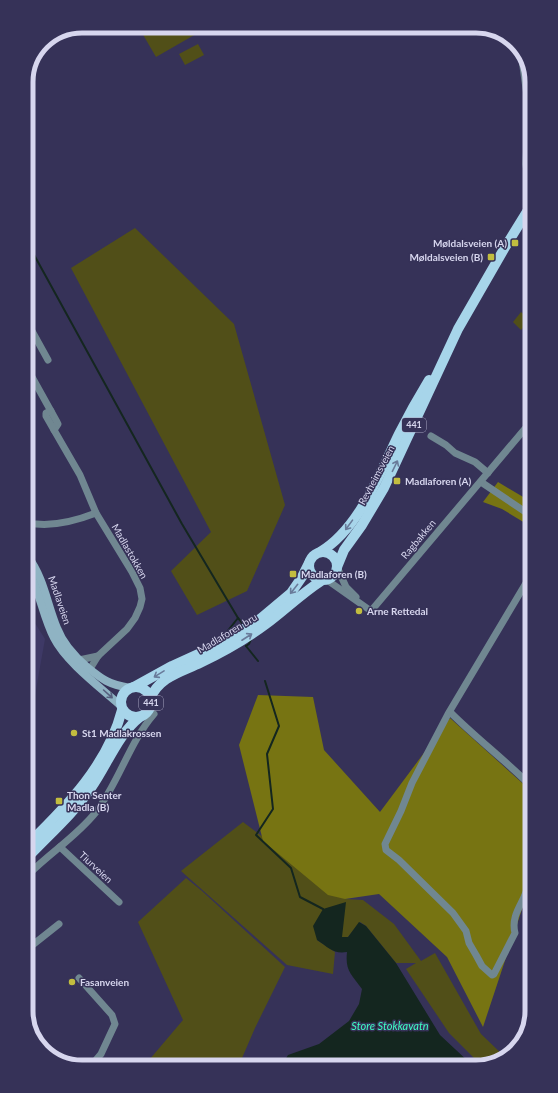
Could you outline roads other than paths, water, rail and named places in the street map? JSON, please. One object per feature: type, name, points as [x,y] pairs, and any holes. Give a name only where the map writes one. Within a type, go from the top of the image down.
[{"type":"main road","name":"Revheimsveien","points":[[320,552],[337,540],[360,508],[418,398],[449,348],[487,278],[525,215]]},
{"type":"main road","name":"Revheimsveien","points":[[337,567],[344,550],[362,525],[384,488],[449,348]]},
{"type":"main road","name":"441","points":[[274,613],[302,577],[314,554],[320,552]]},
{"type":"main road","points":[[320,552],[332,555],[337,562],[337,567]]},
{"type":"main road","points":[[309,563],[308,568],[312,575],[316,579],[324,580]]},
{"type":"main road","name":"Madlaveien","points":[[33,564],[44,586],[57,629],[69,650],[98,677],[108,683],[132,688]]},
{"type":"main road","name":"441","points":[[274,613],[305,591],[333,576],[337,567]]},
{"type":"main road","name":"Madlaveien","points":[[33,580],[38,590],[50,629],[60,648],[122,708]]},
{"type":"main road","name":"Madlaforen bru","points":[[186,664],[232,646],[274,613]]},
{"type":"main road","name":"441","points":[[33,840],[68,805],[89,777],[114,735],[122,708],[121,697],[126,690],[186,664]]},
{"type":"main road","name":"441","points":[[33,852],[81,801],[103,770],[127,728],[150,708],[150,699],[152,694],[162,682],[186,664]]},
{"type":"main road","name":"441","points":[[132,688],[142,689],[149,695],[150,699]]},
{"type":"main road","name":"441","points":[[122,708],[125,713],[132,717],[140,717]]},
{"type":"street","points":[[33,333],[48,360]]},
{"type":"street","name":"Madlastokken","points":[[33,378],[58,424],[54,430],[80,475],[96,513],[140,588],[142,599],[140,608],[135,618],[126,629],[98,656],[90,669]]},
{"type":"street","name":"Ragbakken","points":[[363,605],[371,611],[525,429]]},
{"type":"street","points":[[431,436],[446,444],[454,453],[475,462],[488,473]]},
{"type":"street","points":[[481,482],[525,512]]},
{"type":"street","points":[[36,524],[44,525],[79,520],[96,513]]},
{"type":"street","points":[[337,567],[346,587],[363,605]]},
{"type":"street","points":[[324,580],[363,605]]},
{"type":"street","points":[[525,583],[450,712],[412,783],[401,811],[385,844],[386,850],[399,860],[453,913],[466,930],[469,943],[482,966],[492,974],[494,974],[502,961],[516,933],[514,926],[518,910],[525,893]]},
{"type":"street","points":[[79,660],[98,656]]},
{"type":"street","points":[[450,712],[468,730],[510,765],[525,780]]},
{"type":"street","points":[[33,870],[78,832],[96,812],[112,786],[139,734],[154,714]]},
{"type":"street","name":"Tiurveien","points":[[60,847],[119,902]]},
{"type":"street","points":[[33,945],[59,924]]},
{"type":"street","points":[[80,978],[112,1015],[116,1024],[101,1054],[96,1060]]},
{"type":"water","name":"Store Stokkavatn","points":[[346,902],[342,937],[348,937],[359,922],[366,926],[396,963],[440,1035],[467,1060],[285,1060],[288,1055],[319,1044],[349,1021],[359,1004],[362,989],[348,968],[347,952],[335,951],[317,940],[313,926],[323,909]]},
{"type":"waterway","points":[[33,253],[182,524],[238,618],[244,625]]},
{"type":"waterway","points":[[229,635],[226,633],[238,618]]},
{"type":"waterway","points":[[246,646],[249,644],[251,639]]},
{"type":"waterway","points":[[246,646],[258,661]]},
{"type":"waterway","points":[[265,681],[279,726],[267,754],[273,809],[256,835],[291,868],[300,897],[323,909]]},
{"type":"place","name":"Møldalsveien (A)","points":[[515,243]]},
{"type":"place","name":"Møldalsveien (B)","points":[[491,257]]},
{"type":"place","name":"Madlaforen (A)","points":[[397,481]]},
{"type":"place","name":"Madlaforen (B)","points":[[293,574]]},
{"type":"place","name":"Arne Rettedal","points":[[359,611]]},
{"type":"place","name":"St1 Madlakrossen","points":[[74,733]]},
{"type":"place","name":"Thon Senter Madla (B)","points":[[59,801]]},
{"type":"place","name":"Fasanveien","points":[[72,982]]}]
